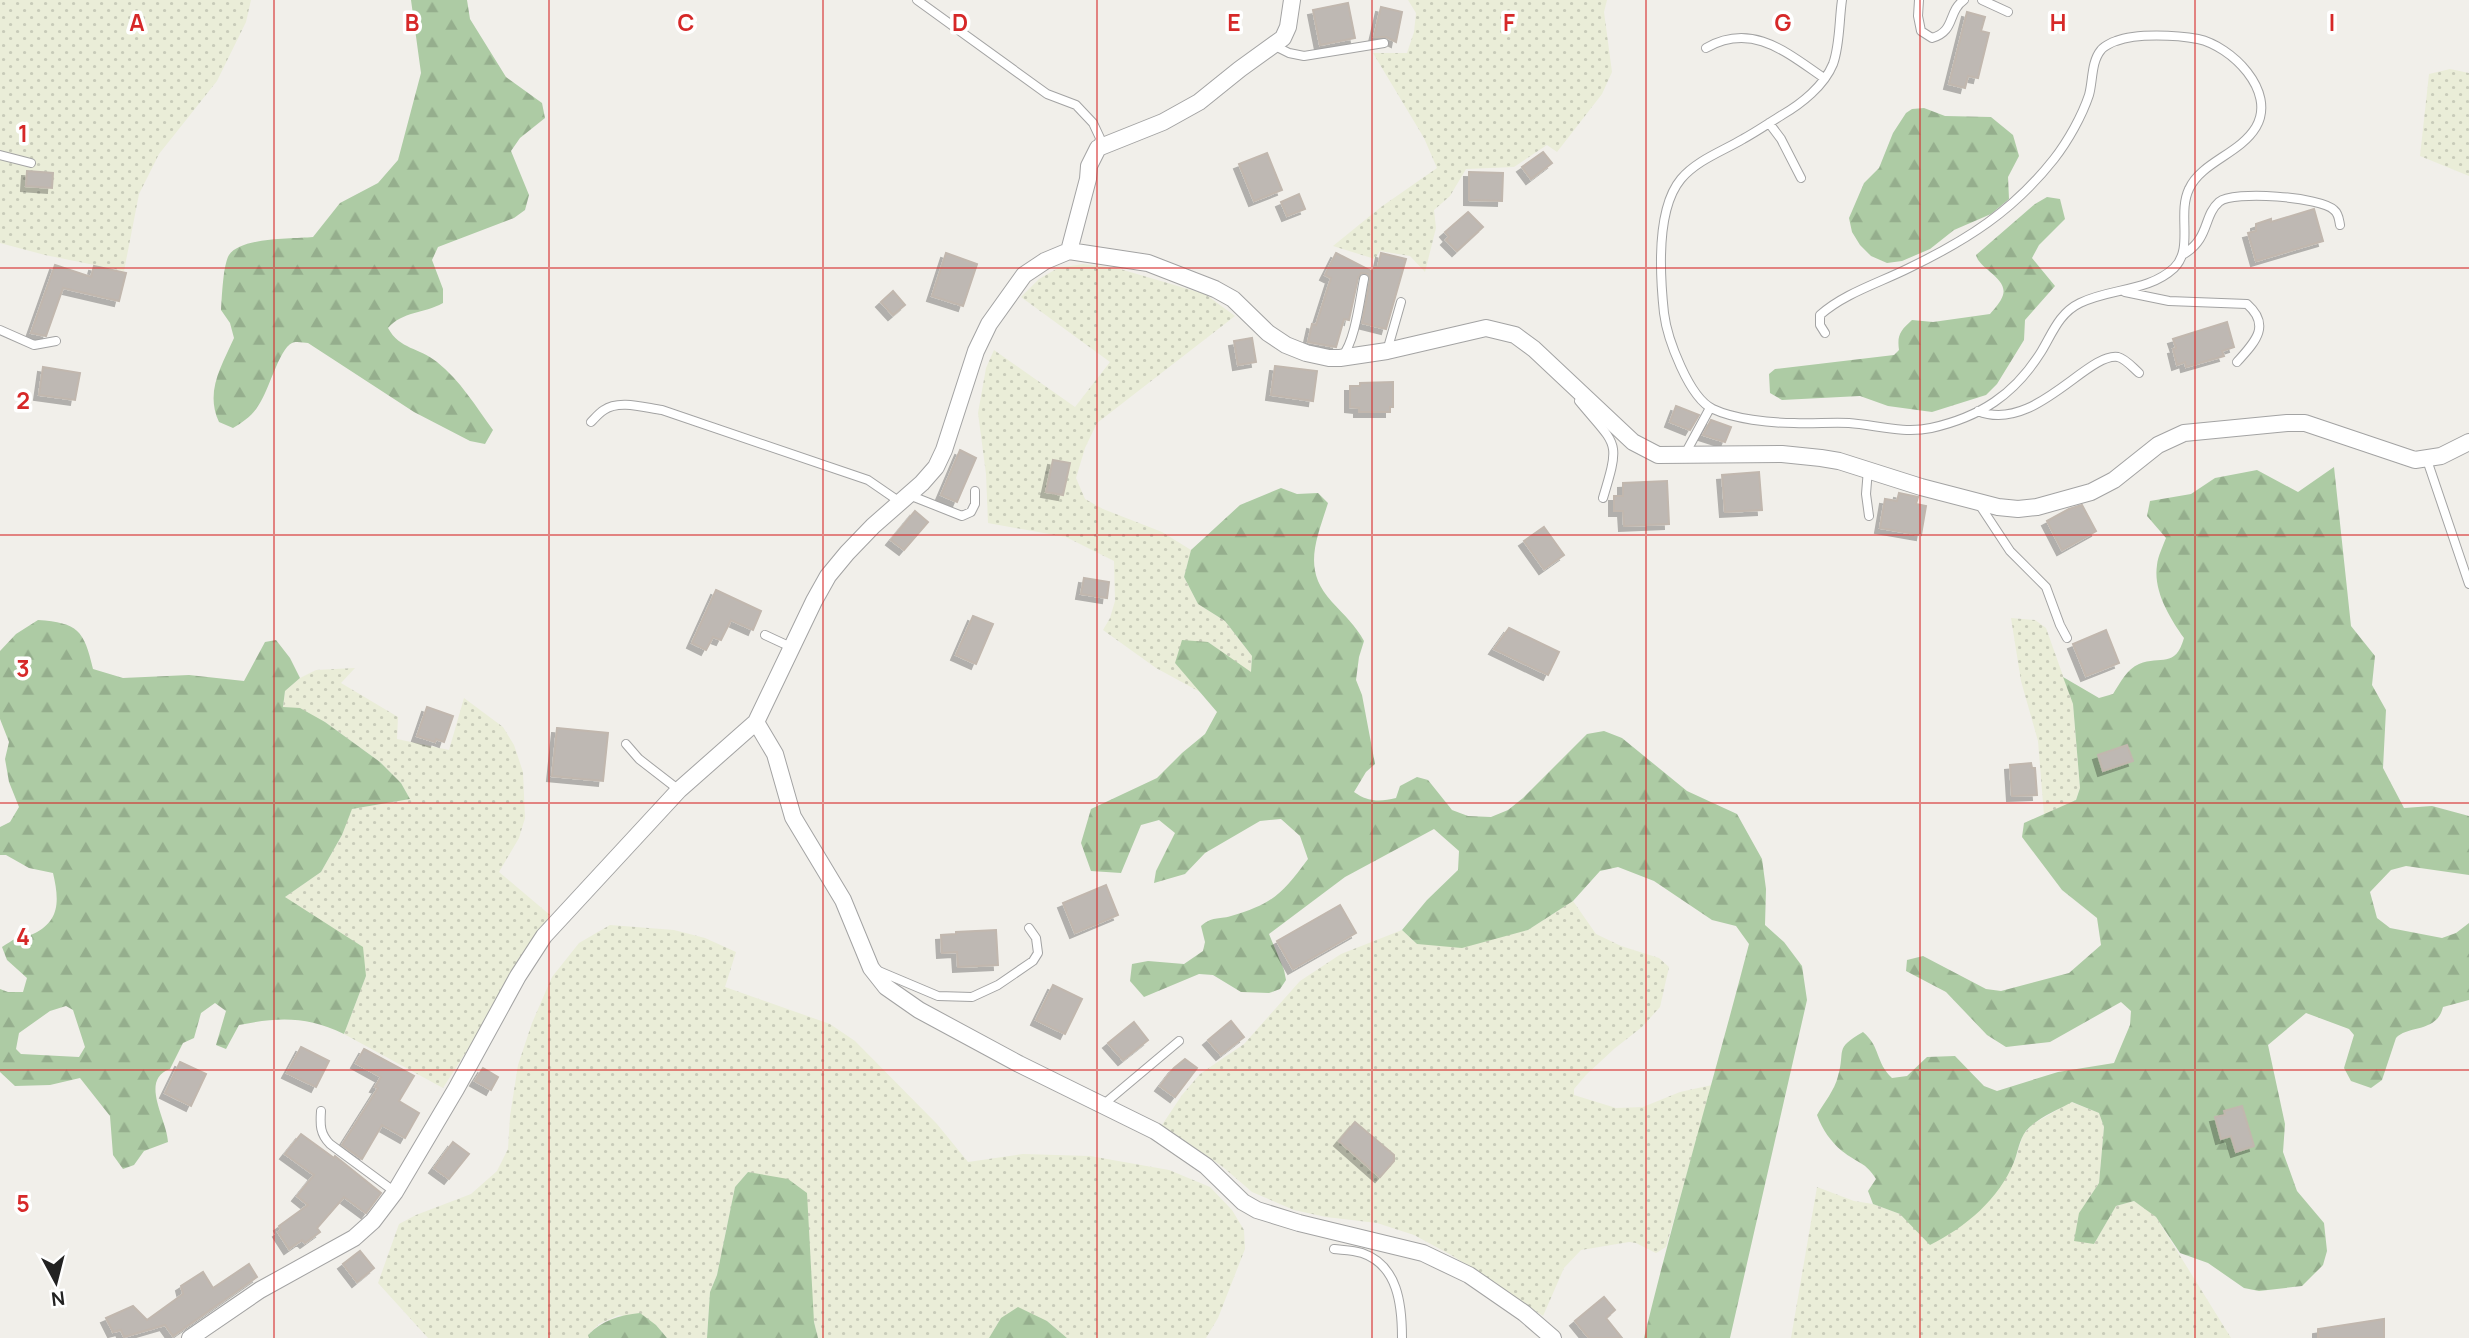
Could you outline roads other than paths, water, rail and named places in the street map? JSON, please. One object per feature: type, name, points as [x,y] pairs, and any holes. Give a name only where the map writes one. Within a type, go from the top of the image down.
[{"type":"street","points":[[1069,251],[1089,166],[1098,148],[1163,122],[1199,102],[1283,38],[1288,27],[1292,0]]},
{"type":"street","points":[[190,1338],[260,1290],[354,1238],[373,1220],[395,1192],[518,976],[544,936],[678,790],[756,722],[828,576],[855,544],[936,467],[944,450],[966,377],[989,324],[1024,275],[1045,261],[1069,251],[1148,263],[1215,289],[1233,299],[1286,345],[1306,353],[1340,358],[1387,351],[1486,328],[1515,335],[1559,372],[1633,442],[1658,455],[1684,457],[1782,454],[1821,458],[1868,469],[1977,502],[2018,509],[2071,499],[2091,492],[2114,480],[2133,463],[2171,437],[2200,430],[2305,423],[2416,460],[2441,456],[2469,442]]},
{"type":"street","points":[[756,722],[775,754],[793,817],[843,900],[871,968],[886,987],[919,1010],[1019,1064],[1155,1131],[1206,1166],[1243,1202],[1257,1210],[1423,1253],[1469,1275],[1524,1313],[1553,1338]]},
{"type":"lane","points":[[917,0],[1047,94],[1076,104],[1093,123],[1100,138],[1098,148]]},
{"type":"lane","points":[[1919,0],[1921,31],[1932,38],[1943,35],[1951,23],[1954,11],[1964,0]]},
{"type":"lane","points":[[1982,0],[2008,12]]},
{"type":"lane","points":[[1840,2],[1833,64],[1824,78],[1799,106],[1702,162],[1681,179],[1667,205],[1662,236],[1664,313],[1668,332],[1696,395],[1710,408],[1780,423],[1849,423],[1889,430],[1929,429],[1978,411],[2006,395],[2027,374],[2059,320],[2078,303],[2140,286],[2175,267],[2205,232],[2218,203],[2230,197],[2281,198],[2325,205],[2334,209],[2339,216],[2340,225]]},
{"type":"lane","points":[[1825,333],[1819,315],[1829,307],[1946,249],[2005,212],[2027,192],[2061,150],[2088,96],[2095,61],[2101,50],[2113,41],[2138,36],[2201,40],[2221,50],[2254,80],[2260,99],[2260,114],[2256,127],[2190,185],[2183,205],[2184,254]]},
{"type":"lane","points":[[1706,48],[1721,39],[1742,37],[1760,40],[1824,78]]},
{"type":"lane","points":[[1273,45],[1289,53],[1304,56],[1384,43]]},
{"type":"lane","points":[[1769,123],[1781,139],[1801,178]]},
{"type":"lane","points":[[0,155],[30,163]]},
{"type":"lane","points":[[1340,358],[1346,352],[1364,279]]},
{"type":"lane","points":[[2122,291],[2169,302],[2247,304],[2261,321],[2250,347],[2237,362]]},
{"type":"lane","points":[[1387,351],[1401,302]]},
{"type":"lane","points":[[0,330],[34,345],[56,341]]},
{"type":"lane","points":[[1978,411],[1988,416],[2004,416],[2029,406],[2060,390],[2096,364],[2112,357],[2121,358],[2139,373]]},
{"type":"lane","points":[[1559,372],[1611,439],[1615,451],[1613,467],[1603,498]]},
{"type":"lane","points":[[591,422],[604,409],[612,406],[630,405],[662,411],[868,480],[905,498],[962,516],[971,512],[975,504],[975,491]]},
{"type":"lane","points":[[1684,457],[1710,408]]},
{"type":"lane","points":[[2427,460],[2469,584]]},
{"type":"lane","points":[[1868,469],[1866,494],[1869,516]]},
{"type":"lane","points":[[1977,502],[2010,551],[2046,587],[2067,638]]},
{"type":"lane","points":[[765,635],[793,648]]},
{"type":"lane","points":[[626,744],[639,760],[678,790]]},
{"type":"lane","points":[[871,968],[938,996],[972,997],[998,985],[1032,961],[1038,953],[1036,938],[1029,928]]},
{"type":"lane","points":[[1104,1104],[1179,1041]]},
{"type":"lane","points":[[321,1111],[323,1136],[330,1144],[395,1192]]},
{"type":"lane","points":[[1334,1250],[1361,1252],[1381,1263],[1393,1280],[1402,1308],[1402,1338]]}]
